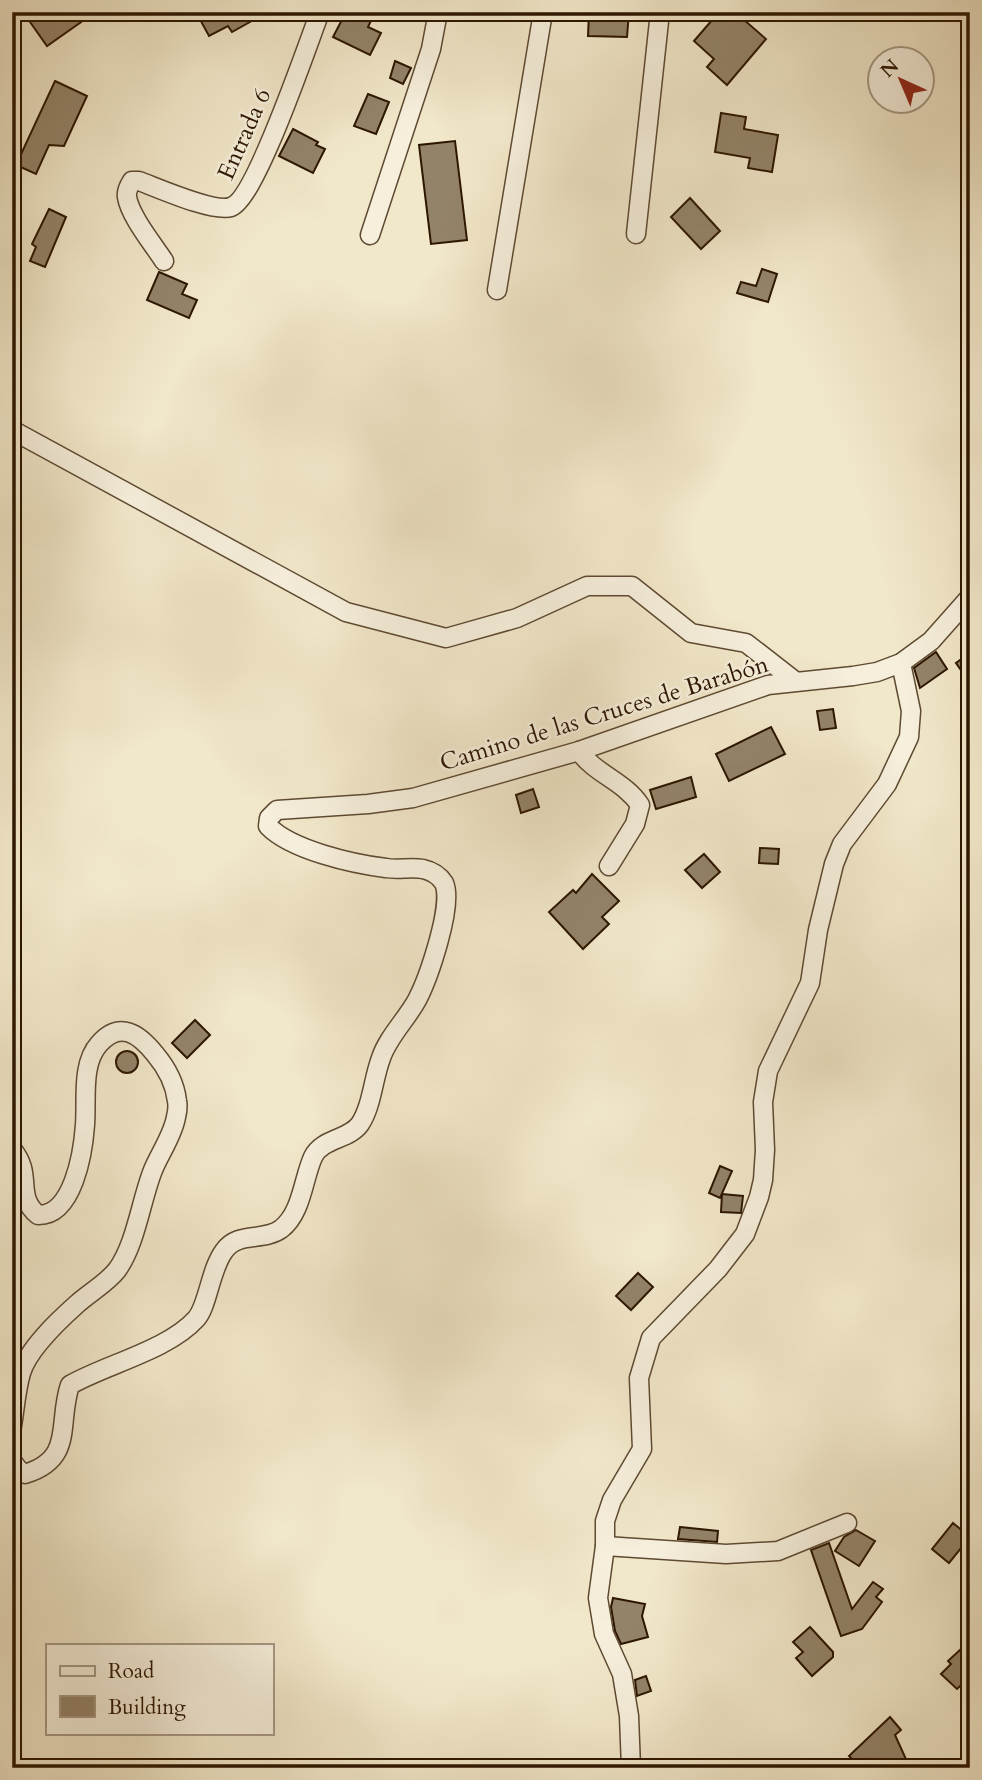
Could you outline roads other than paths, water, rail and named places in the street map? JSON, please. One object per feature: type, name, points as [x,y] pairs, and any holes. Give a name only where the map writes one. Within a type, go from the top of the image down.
[{"type":"street","name":"Entrada 6","points":[[164,261],[131,209],[126,194],[129,185],[132,181],[139,181],[215,207],[229,208],[238,203],[248,191],[280,119],[320,12]]},
{"type":"street","points":[[370,235],[431,49],[438,12]]},
{"type":"street","points":[[497,290],[543,12]]},
{"type":"street","points":[[636,234],[660,12]]},
{"type":"street","points":[[12,430],[346,612],[446,638],[517,618],[587,586],[632,586],[691,633],[746,643],[795,681]]},
{"type":"street","name":"Camino de las Cruces de Barabón","points":[[12,1461],[25,1474],[49,1463],[57,1455],[61,1443],[65,1399],[70,1385],[93,1372],[122,1363],[176,1335],[198,1318],[213,1273],[225,1248],[235,1241],[266,1236],[282,1228],[300,1197],[314,1154],[328,1143],[354,1132],[361,1121],[381,1055],[418,998],[446,909],[444,885],[437,874],[423,869],[388,869],[334,857],[276,835],[268,827],[269,818],[277,810],[368,804],[414,797],[579,751],[768,685],[877,672],[901,663],[931,641],[970,597]]},
{"type":"street","points":[[631,1768],[629,1716],[622,1674],[604,1634],[598,1598],[605,1546],[605,1521],[612,1500],[642,1449],[639,1378],[651,1338],[718,1269],[745,1234],[759,1197],[764,1170],[763,1102],[768,1071],[810,983],[818,930],[834,864],[842,845],[887,784],[909,737],[911,711],[901,663]]},
{"type":"street","points":[[579,751],[587,763],[632,793],[640,805],[635,824],[609,866]]},
{"type":"street","points":[[12,1149],[25,1172],[25,1198],[28,1207],[38,1215],[53,1212],[60,1206],[74,1181],[85,1127],[88,1074],[93,1051],[115,1032],[135,1034],[143,1039],[170,1076],[177,1101],[176,1118],[153,1172],[131,1241],[117,1270],[74,1306],[32,1351],[21,1372],[12,1426]]},
{"type":"street","points":[[605,1546],[726,1554],[778,1551],[847,1523]]}]
